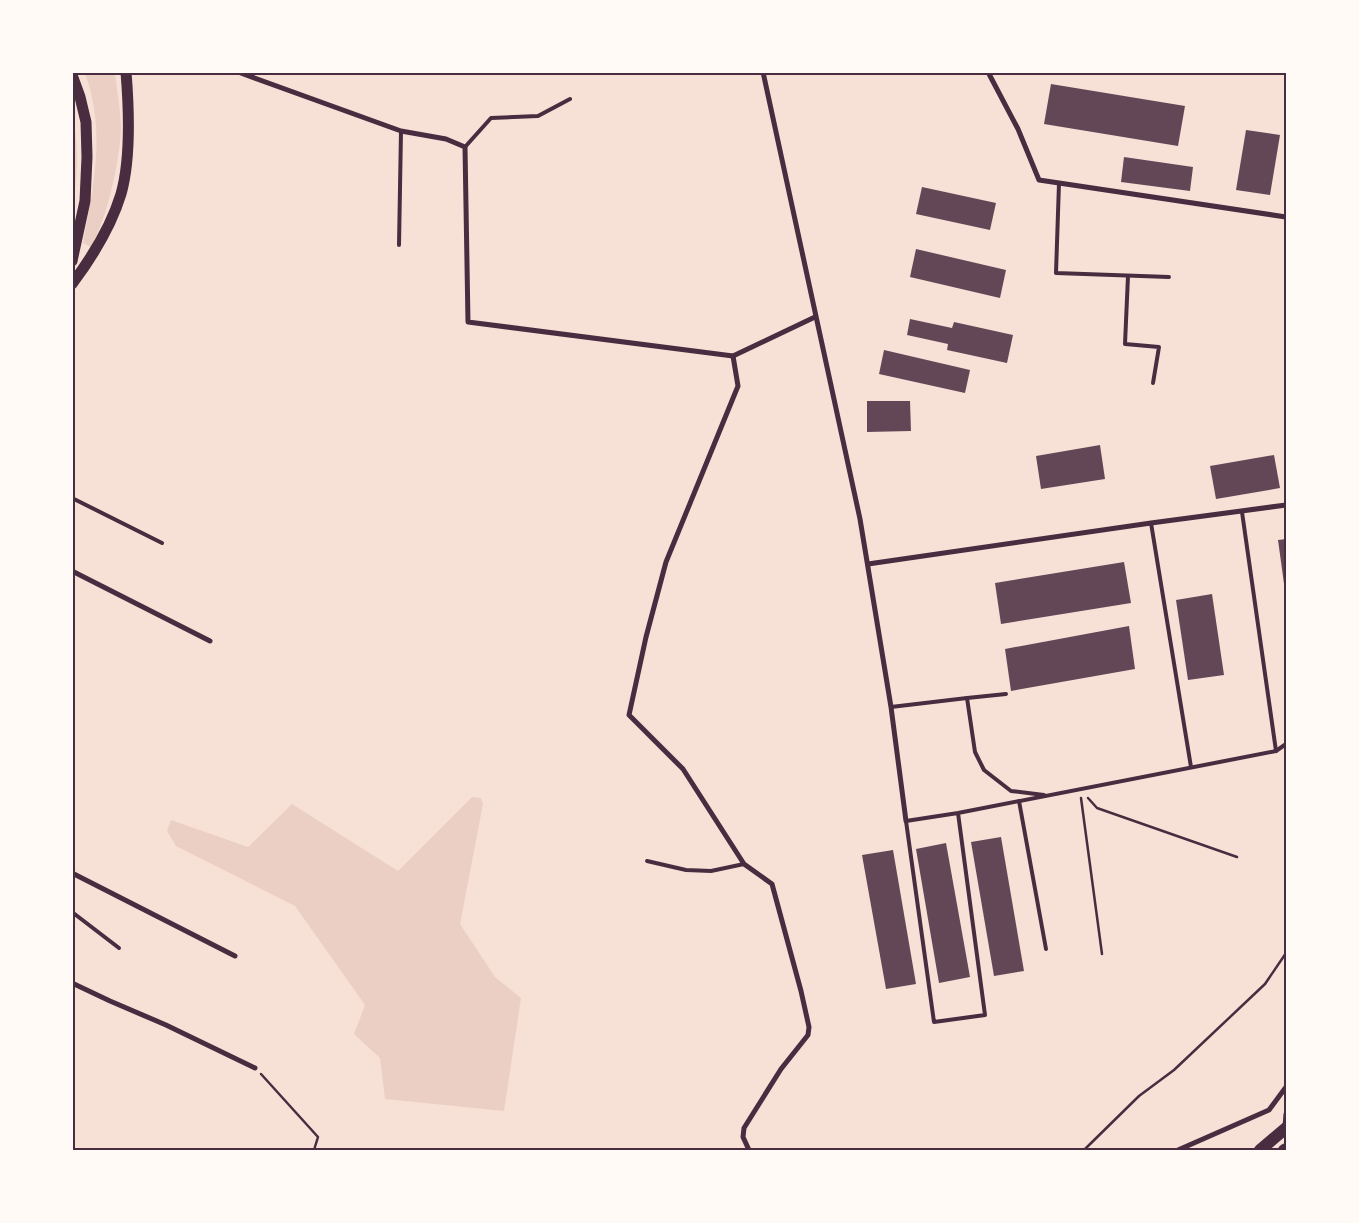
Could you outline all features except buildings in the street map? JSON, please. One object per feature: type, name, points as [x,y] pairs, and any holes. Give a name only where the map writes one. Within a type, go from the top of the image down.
[{"type":"highway","points":[[1260,1150],[1285,1129]]},
{"type":"main road","points":[[72,284],[94,254],[114,214],[122,192],[129,144],[126,72]]},
{"type":"main road","points":[[72,75],[80,96],[86,122],[87,156],[85,201],[73,258],[94,254]]},
{"type":"street","points":[[238,72],[401,131],[446,139],[465,147],[468,322],[733,356],[815,317]]},
{"type":"street","points":[[763,72],[860,519],[891,707],[906,821]]},
{"type":"street","points":[[988,72],[1018,129],[1039,180],[1286,217]]},
{"type":"street","points":[[733,356],[738,386],[666,562],[646,638],[629,716],[683,768],[744,864],[772,884],[809,1028],[808,1035],[781,1070],[744,1128],[743,1137],[749,1150]]},
{"type":"street","points":[[868,564],[1286,505]]},
{"type":"street","points":[[72,571],[210,641]]},
{"type":"street","points":[[72,873],[235,956]]},
{"type":"street","points":[[72,983],[166,1025],[255,1068]]},
{"type":"street","points":[[1178,1150],[1269,1110],[1286,1087]]},
{"type":"street","points":[[1285,1129],[1286,1114]]},
{"type":"lane","points":[[465,147],[491,118],[538,116],[570,99]]},
{"type":"lane","points":[[399,245],[401,131]]},
{"type":"lane","points":[[1059,183],[1056,273],[1169,278]]},
{"type":"lane","points":[[1128,276],[1125,344],[1159,347],[1154,383]]},
{"type":"lane","points":[[72,498],[162,543]]},
{"type":"lane","points":[[1242,512],[1276,751]]},
{"type":"lane","points":[[1151,523],[1191,767]]},
{"type":"lane","points":[[891,707],[1006,694]]},
{"type":"lane","points":[[968,698],[975,752],[984,770],[1011,791],[1049,795]]},
{"type":"lane","points":[[958,813],[985,1015],[934,1022],[906,821],[958,813],[1276,751],[1286,744]]},
{"type":"lane","points":[[1019,801],[1046,949]]},
{"type":"lane","points":[[647,861],[686,870],[711,871],[744,864]]},
{"type":"lane","points":[[72,912],[119,948]]},
{"type":"path","points":[[1080,789],[1097,808],[1237,857]]},
{"type":"path","points":[[1080,789],[1102,954]]},
{"type":"path","points":[[1084,1150],[1139,1096],[1174,1070],[1265,984],[1286,953]]},
{"type":"path","points":[[255,1068],[318,1137],[314,1150]]},
{"type":"shaded area","points":[[85,73],[115,73],[121,124],[118,159],[111,190],[102,221],[91,247],[83,243],[94,179],[96,137],[95,116]]},
{"type":"shaded area","points":[[72,111],[77,155],[73,199]]},
{"type":"shaded area","points":[[472,797],[481,798],[483,804],[460,924],[495,977],[521,998],[504,1111],[385,1099],[380,1058],[354,1034],[365,1005],[295,906],[176,846],[167,831],[171,820],[248,847],[292,804],[398,871]]}]
